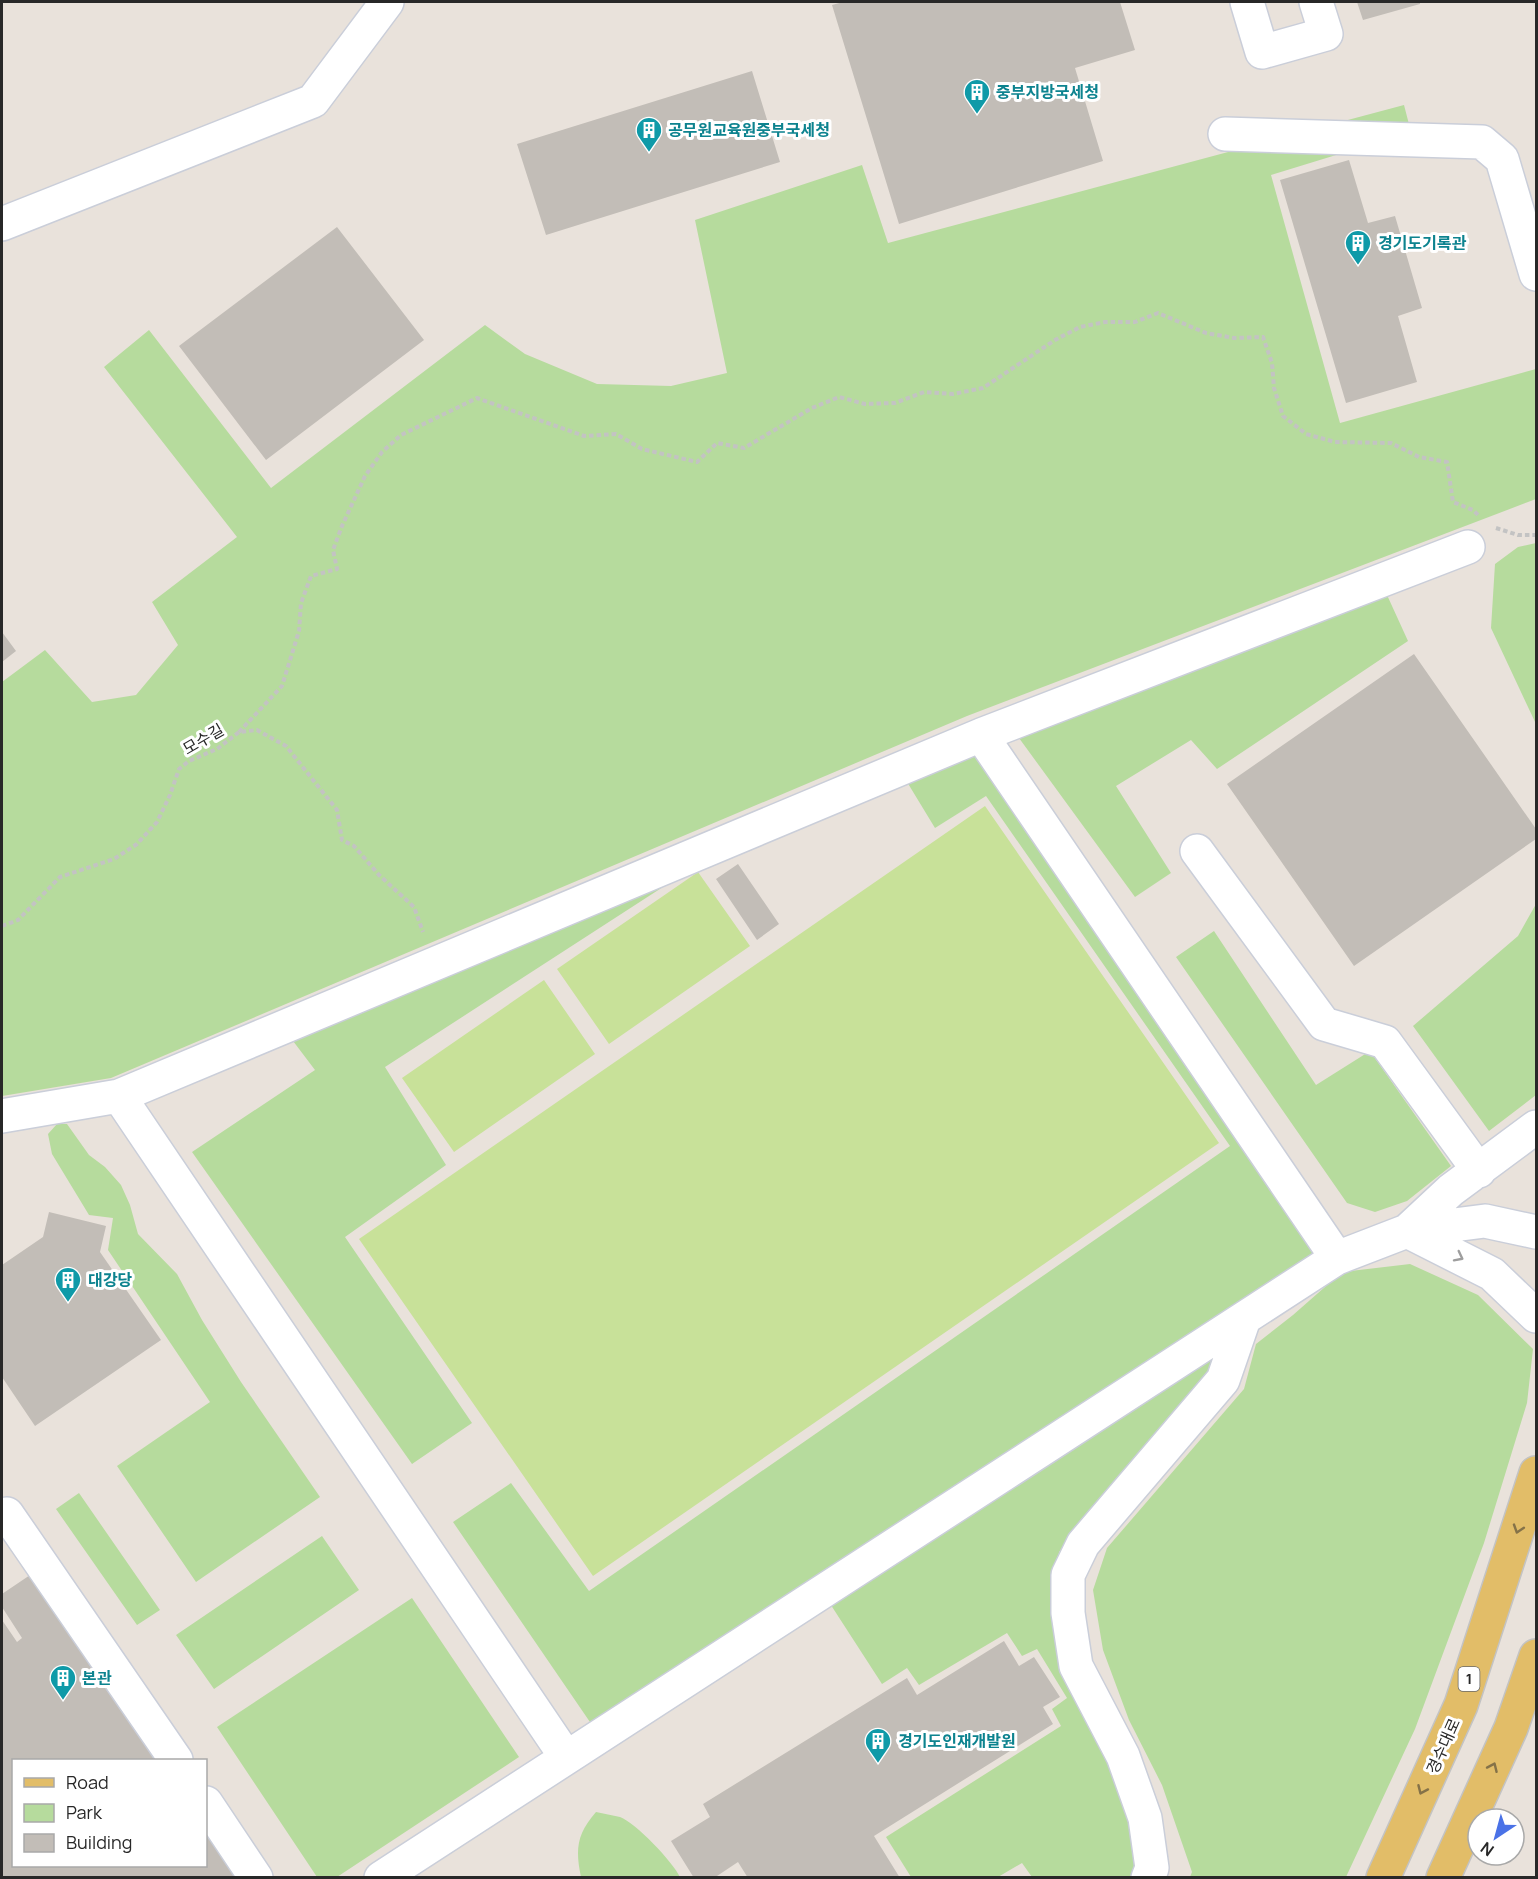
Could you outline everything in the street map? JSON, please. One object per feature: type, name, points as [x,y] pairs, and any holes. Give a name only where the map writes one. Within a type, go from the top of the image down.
[{"type":"main road","name":"경수대로","points":[[1383,1878],[1461,1705],[1536,1473]]},
{"type":"main road","points":[[1443,1878],[1511,1728],[1536,1656]]},
{"type":"street","points":[[2,224],[313,101],[387,2]]},
{"type":"street","points":[[1248,2],[1262,52],[1326,34],[1316,2]]},
{"type":"street","points":[[1225,134],[1482,142],[1502,159],[1536,274]]},
{"type":"street","points":[[2,1116],[119,1096],[981,735],[1468,547]]},
{"type":"street","points":[[981,735],[1337,1258]]},
{"type":"street","points":[[1197,851],[1324,1024],[1385,1042],[1479,1171]]},
{"type":"street","points":[[119,1096],[566,1757]]},
{"type":"street","points":[[1407,1231],[1451,1190],[1536,1127]]},
{"type":"street","points":[[381,1878],[1337,1258],[1407,1231],[1485,1221],[1536,1232]]},
{"type":"street","points":[[1407,1231],[1492,1274],[1536,1316]]},
{"type":"street","points":[[1148,1878],[1152,1868],[1144,1818],[1137,1797],[1123,1756],[1076,1666],[1068,1612],[1068,1575],[1083,1544],[1223,1380],[1244,1319]]},
{"type":"street","points":[[3,1513],[175,1759]]},
{"type":"street","points":[[207,1804],[256,1878]]},
{"type":"path","points":[[239,732],[282,686],[299,630],[301,603],[311,576],[337,569],[333,550],[342,526],[365,476],[382,452],[401,435],[477,398],[584,436],[616,434],[642,449],[697,462],[717,444],[744,448],[812,408],[839,397],[865,404],[895,403],[924,392],[953,394],[983,388],[1055,340],[1080,327],[1105,322],[1135,322],[1158,313],[1206,333],[1234,338],[1263,337],[1272,363],[1274,388],[1283,416],[1306,434],[1335,442],[1391,443],[1419,457],[1447,462],[1453,502]]},
{"type":"path","name":"모수길","points":[[2,926],[18,920],[60,877],[114,858],[137,844],[157,822],[171,795],[179,769],[189,761],[217,749],[239,732],[257,730],[286,746],[337,810],[342,840],[354,846],[379,875],[414,907],[434,964]]},
{"type":"green space","points":[[1404,105],[1411,132],[1271,175],[1340,423],[1536,369],[1536,499],[967,716],[111,1078],[2,1096],[2,682],[45,650],[92,702],[136,695],[178,645],[152,602],[237,537],[104,367],[149,330],[271,488],[485,325],[525,354],[597,384],[671,386],[727,373],[695,220],[862,165],[888,243]]},
{"type":"green space","points":[[1536,543],[1536,724],[1491,628],[1495,564],[1518,547]]},
{"type":"green space","points":[[1387,595],[1408,641],[1217,769],[1191,740],[1116,786],[1171,873],[1135,897],[1019,738],[1039,724]]},
{"type":"green space","points":[[977,745],[1322,1257],[592,1725],[453,1522],[511,1483],[589,1591],[1230,1146],[986,796],[935,828],[904,777]]},
{"type":"green space","points":[[985,806],[1219,1143],[593,1576],[359,1239]]},
{"type":"green space","points":[[698,872],[750,946],[609,1044],[557,969]]},
{"type":"green space","points":[[683,874],[385,1067],[446,1165],[345,1237],[472,1423],[412,1464],[192,1152],[315,1070],[290,1037]]},
{"type":"green space","points":[[1536,904],[1536,1095],[1489,1131],[1413,1026],[1518,936]]},
{"type":"green space","points":[[1214,931],[1316,1085],[1370,1051],[1451,1166],[1407,1201],[1375,1212],[1347,1203],[1176,957]]},
{"type":"green space","points":[[544,980],[595,1054],[454,1152],[402,1078]]},
{"type":"green space","points":[[57,1124],[67,1124],[89,1155],[105,1167],[121,1185],[130,1205],[138,1234],[177,1274],[202,1320],[241,1382],[320,1497],[196,1582],[117,1466],[210,1402],[108,1250],[113,1218],[89,1215],[52,1154],[48,1134]]},
{"type":"green space","points":[[1410,1264],[1478,1295],[1533,1349],[1527,1403],[1484,1543],[1415,1729],[1346,1877],[1190,1877],[1192,1872],[1162,1785],[1129,1720],[1103,1650],[1093,1590],[1107,1548],[1244,1389],[1256,1344],[1342,1272]]},
{"type":"green space","points":[[1230,1338],[1214,1375],[1138,1457],[1059,1552],[1053,1611],[1135,1823],[1137,1865],[1131,1877],[1032,1877],[1022,1863],[998,1877],[911,1877],[886,1837],[1061,1726],[1052,1709],[1067,1698],[1037,1649],[1022,1656],[1007,1633],[919,1685],[907,1668],[882,1684],[827,1599]]},
{"type":"green space","points":[[79,1493],[160,1610],[137,1625],[56,1509]]},
{"type":"green space","points":[[322,1536],[359,1590],[214,1689],[176,1635]]},
{"type":"green space","points":[[412,1598],[519,1757],[337,1877],[317,1877],[217,1727]]},
{"type":"green space","points":[[596,1812],[620,1817],[635,1827],[662,1853],[680,1877],[581,1877],[578,1858],[579,1842]]},
{"type":"building","name":"중부지방국세청","points":[[843,2],[1120,2],[1135,50],[1075,68],[1103,161],[899,224],[832,5]]},
{"type":"building","points":[[1357,2],[1420,2],[1420,4],[1363,20]]},
{"type":"building","name":"공무원교육원중부국세청","points":[[752,71],[780,162],[546,235],[517,144]]},
{"type":"building","name":"경기도기록관","points":[[1349,160],[1368,223],[1395,216],[1422,308],[1398,316],[1417,382],[1346,403],[1280,180]]},
{"type":"building","points":[[337,227],[424,340],[266,460],[179,346]]},
{"type":"building","points":[[2,632],[16,651],[2,662]]},
{"type":"building","points":[[1414,654],[1536,829],[1536,839],[1354,966],[1227,784]]},
{"type":"building","points":[[738,864],[779,924],[757,940],[716,879]]},
{"type":"building","name":"대강당","points":[[49,1212],[106,1226],[100,1252],[161,1340],[35,1426],[2,1377],[2,1265],[43,1237]]},
{"type":"building","name":"본관","points":[[36,1571],[163,1759],[12,1759],[12,1867],[207,1867],[207,1824],[243,1878],[2,1878],[2,1620],[17,1642],[22,1638],[2,1607],[2,1594]]},
{"type":"building","name":"경기도인재개발원","points":[[1004,1641],[1019,1666],[1034,1657],[1060,1697],[1043,1707],[1053,1724],[874,1836],[900,1878],[748,1878],[738,1862],[714,1878],[694,1878],[671,1841],[710,1817],[703,1804],[907,1678],[917,1695]]},
{"type":"place","name":"중부지방국세청","points":[[977,115]]},
{"type":"place","name":"공무원교육원중부국세청","points":[[649,153]]},
{"type":"place","name":"경기도기록관","points":[[1358,266]]},
{"type":"place","name":"대강당","points":[[68,1303]]},
{"type":"place","name":"본관","points":[[63,1701]]},
{"type":"place","name":"경기도인재개발원","points":[[878,1764]]}]
